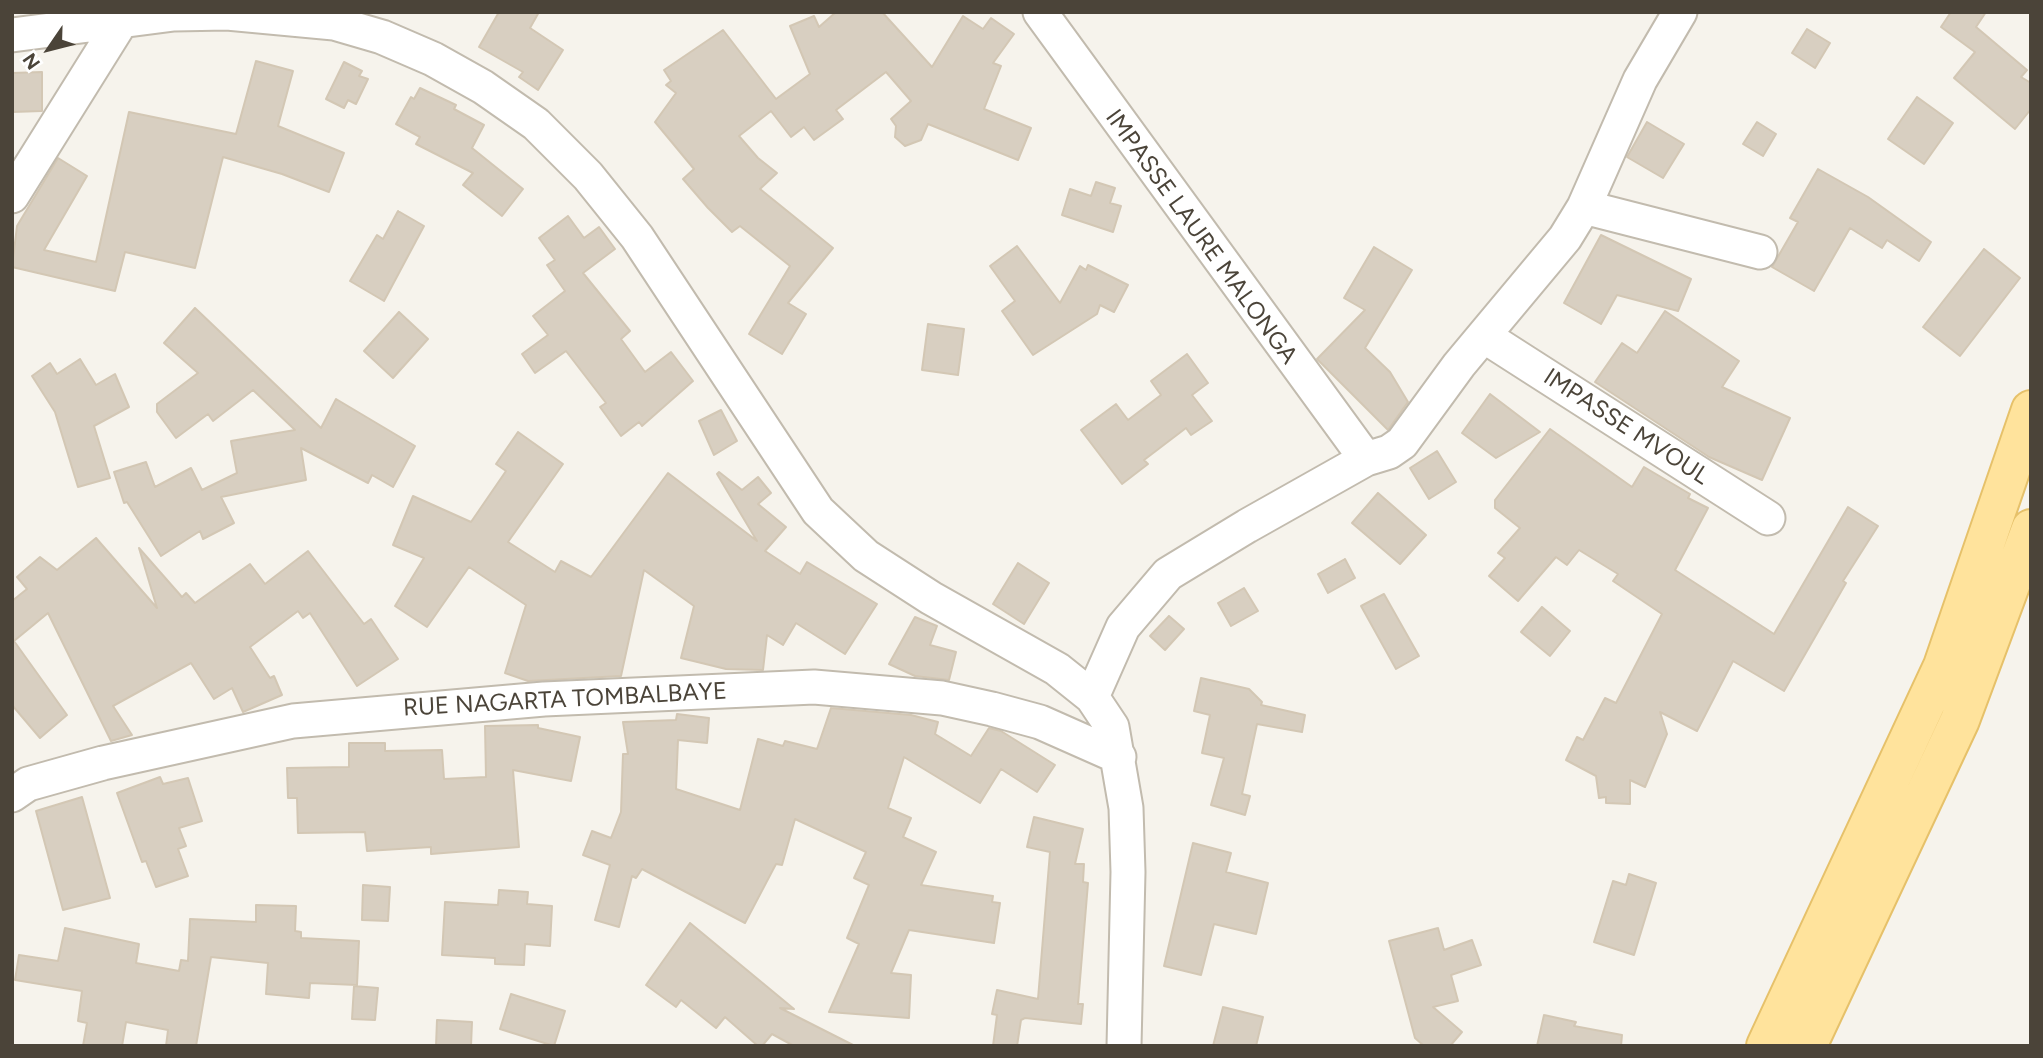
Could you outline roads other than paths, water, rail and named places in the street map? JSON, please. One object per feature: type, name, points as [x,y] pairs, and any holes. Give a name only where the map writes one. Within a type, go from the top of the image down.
[{"type":"main road","points":[[1766,1046],[1943,666],[2031,410]]},
{"type":"main road","points":[[1807,1046],[1960,720],[2031,529]]},
{"type":"street","name":"IMPASSE LAURE MALONGA","points":[[1040,12],[1366,459]]},
{"type":"street","points":[[1092,697],[1122,627],[1168,574],[1366,459],[1389,452],[1402,443],[1484,336],[1565,238],[1584,206],[1640,80],[1680,12]]},
{"type":"street","points":[[12,35],[138,16],[227,13],[285,17],[346,27],[382,37],[433,59],[483,87],[536,124],[587,176],[637,237],[818,511],[866,556],[931,598],[1047,663],[1092,697],[1112,727],[1126,808],[1128,872],[1124,1046]]},
{"type":"street","points":[[12,196],[138,16]]},
{"type":"street","points":[[1584,206],[1760,252]]},
{"type":"street","name":"IMPASSE MVOUL","points":[[1484,336],[1768,518]]},
{"type":"street","name":"RUE NAGARTA TOMBALBAYE","points":[[12,795],[28,784],[103,763],[293,721],[544,699],[814,687],[942,698],[992,709],[1040,722],[1119,757]]}]
